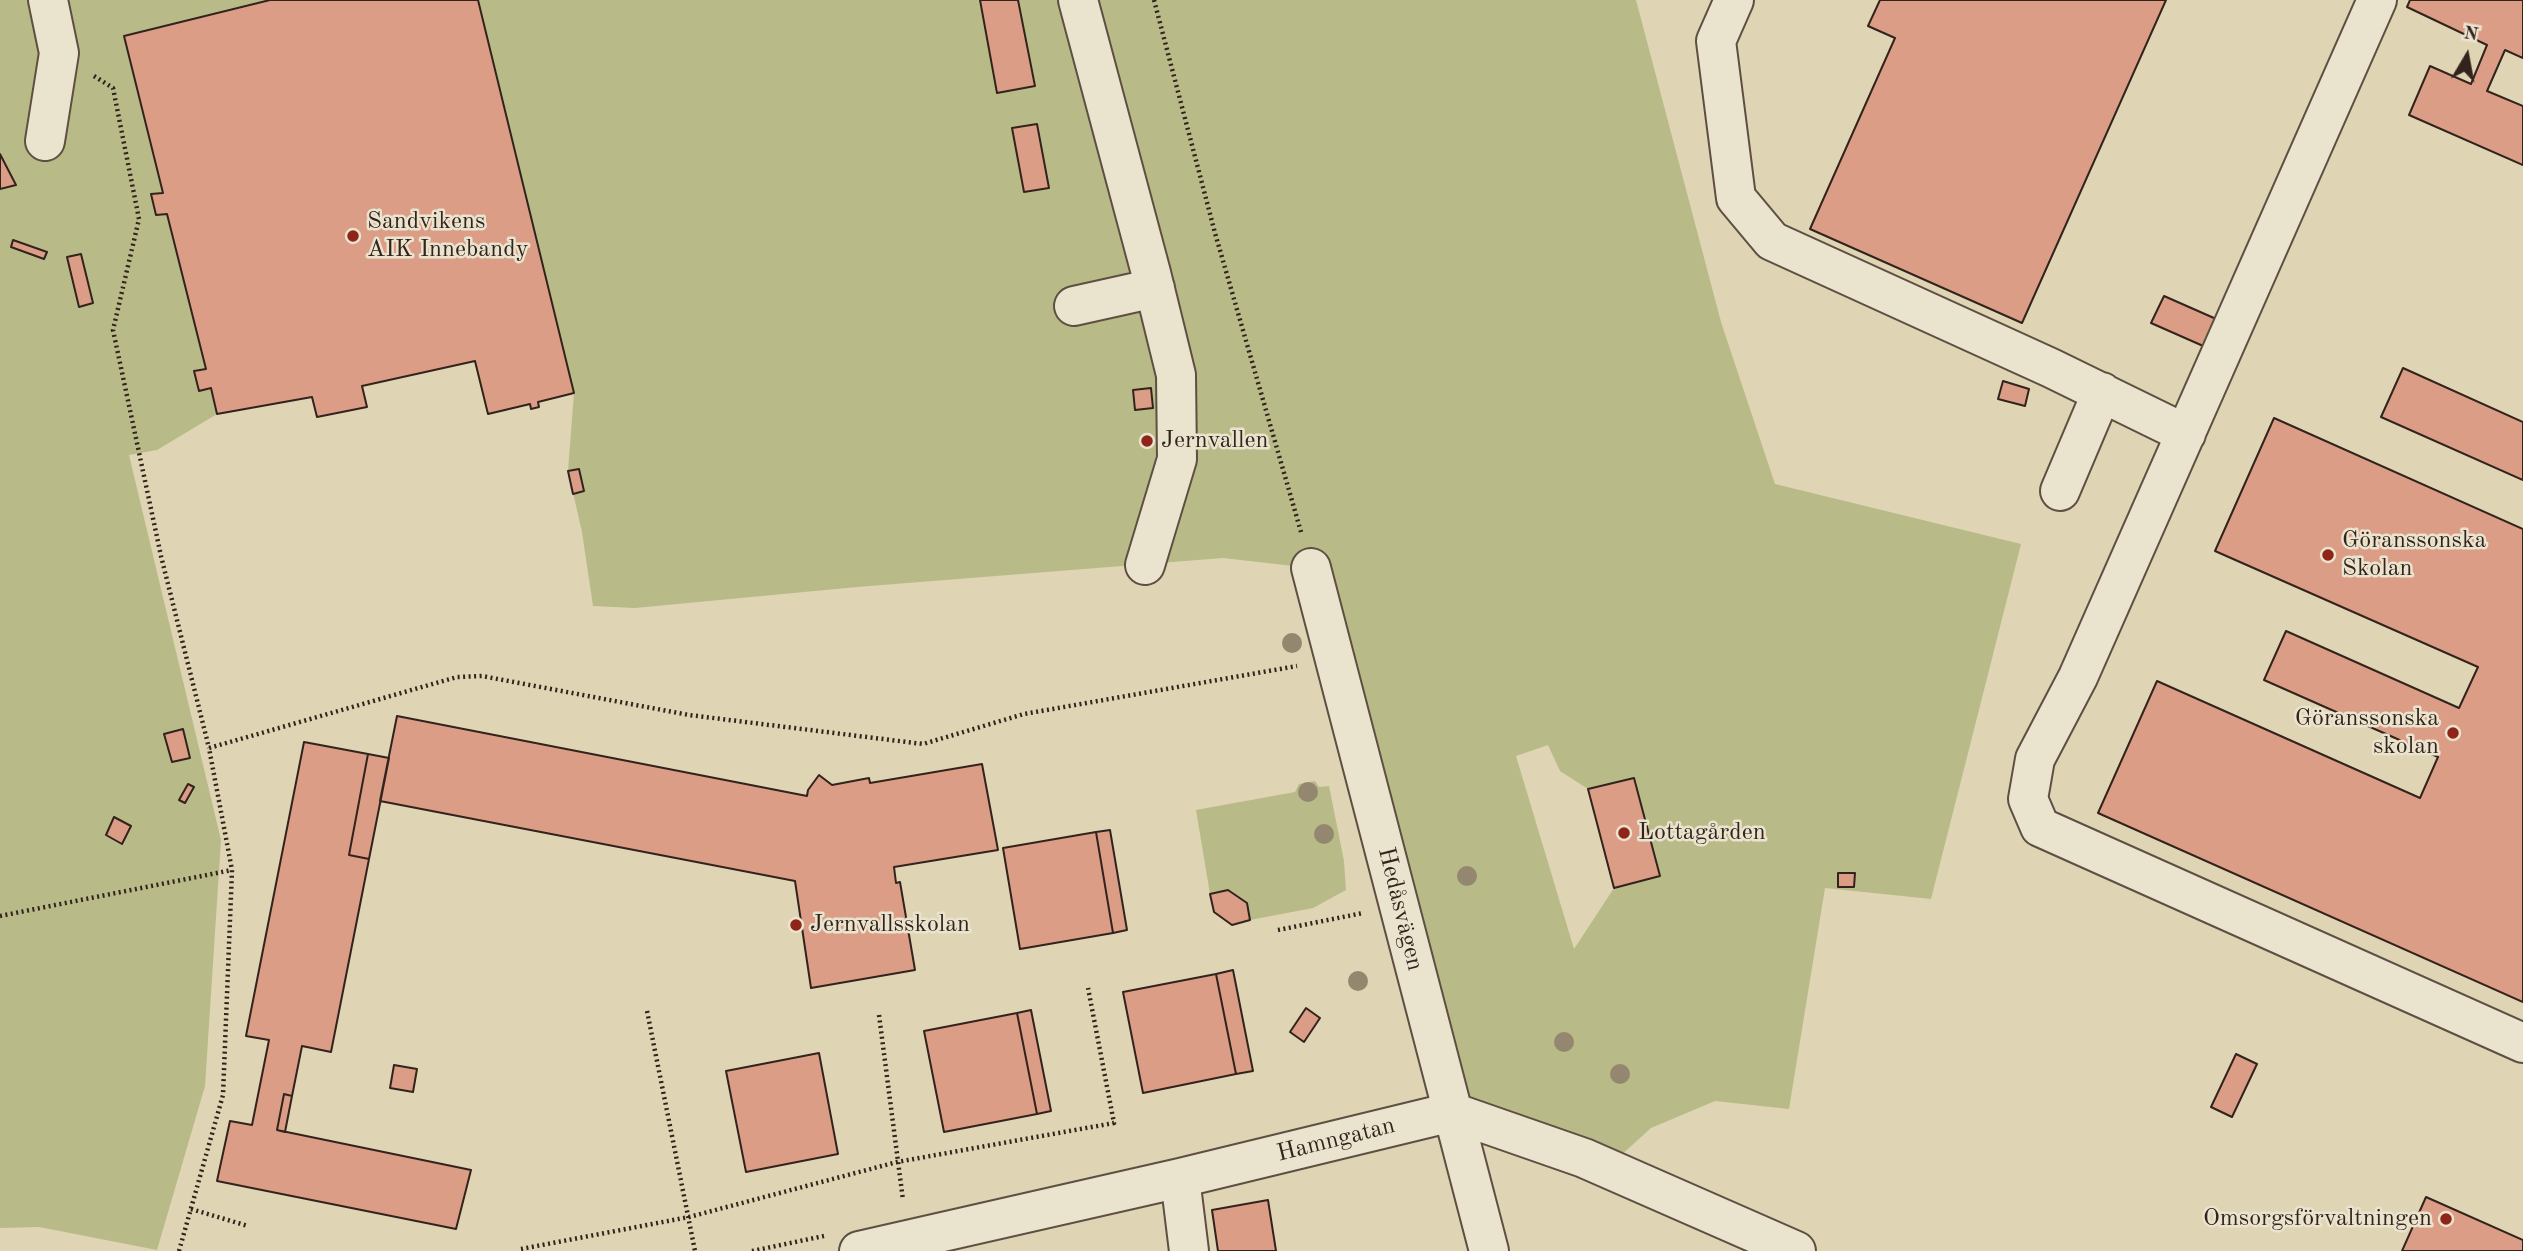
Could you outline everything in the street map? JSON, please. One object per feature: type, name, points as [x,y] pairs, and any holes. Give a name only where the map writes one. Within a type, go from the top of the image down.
[{"type":"street","points":[[45,141],[60,53],[48,0]]},
{"type":"street","points":[[1078,0],[1176,374],[1177,458],[1145,565]]},
{"type":"street","points":[[1734,0],[1716,41],[1736,198],[1772,241],[2102,392],[2186,434]]},
{"type":"street","points":[[2377,0],[2078,677],[2035,759],[2028,799],[2040,827],[2523,1043]]},
{"type":"street","points":[[1074,306],[1155,288]]},
{"type":"street","points":[[2060,491],[2102,392]]},
{"type":"street","name":"Hedåsvägen","points":[[1311,568],[1489,1251]]},
{"type":"street","points":[[1452,1112],[1584,1158],[1796,1251]]},
{"type":"street","name":"Hamngatan","points":[[847,1242],[1180,1178],[1452,1112]]},
{"type":"street","points":[[1180,1178],[1189,1251]]},
{"type":"path","points":[[1154,0],[1215,233],[1311,568]]},
{"type":"path","points":[[60,53],[113,88],[139,219],[113,330],[161,556],[209,748],[232,870],[223,1095],[179,1251]]},
{"type":"path","points":[[209,748],[457,677],[482,676],[688,715],[923,744],[1024,715],[1336,659]]},
{"type":"path","points":[[0,916],[232,870]]},
{"type":"path","points":[[1278,930],[1367,912]]},
{"type":"path","points":[[521,1249],[689,1217],[897,1162],[1114,1123],[1088,988]]},
{"type":"path","points":[[647,1011],[695,1251]]},
{"type":"path","points":[[878,1015],[904,1207]]},
{"type":"path","points":[[191,1209],[248,1226]]},
{"type":"path","points":[[752,1251],[847,1242]]},
{"type":"green space","name":"Jernvallen","points":[[0,0],[1636,0],[1721,322],[1775,484],[2021,544],[1931,899],[1825,888],[1789,1109],[1715,1101],[1651,1128],[1607,1168],[1452,1112],[1311,568],[1223,558],[857,587],[635,608],[593,606],[582,532],[568,471],[574,393],[538,402],[539,407],[531,409],[529,404],[488,414],[474,361],[363,386],[367,407],[317,417],[312,397],[217,414],[157,450],[129,455],[221,840],[205,1086],[157,1250],[39,1227],[0,1228]],"holes":[[[1548,745],[1560,771],[1588,789],[1634,778],[1660,876],[1614,888],[1574,949],[1516,756]]]},
{"type":"green space","points":[[1315,781],[1319,787],[1329,786],[1344,861],[1346,890],[1313,908],[1250,920],[1246,903],[1228,890],[1210,894],[1196,810],[1295,792],[1299,784]]},
{"type":"building","points":[[270,0],[478,0],[574,393],[538,402],[539,407],[531,409],[530,404],[488,414],[475,361],[362,386],[367,407],[317,417],[312,397],[217,414],[211,388],[199,391],[194,371],[206,369],[167,214],[156,215],[151,194],[163,193],[124,36]]},
{"type":"building","points":[[980,0],[1018,0],[1035,86],[997,93]]},
{"type":"building","points":[[1880,0],[2166,0],[2022,323],[1810,229],[1895,38],[1868,26]]},
{"type":"building","points":[[2410,0],[2523,0],[2523,58],[2505,50],[2487,91],[2523,106],[2523,165],[2409,115],[2430,66],[2471,84],[2487,45],[2407,7]]},
{"type":"building","points":[[1037,124],[1049,188],[1024,192],[1012,128]]},
{"type":"building","points":[[0,154],[16,185],[0,189]]},
{"type":"building","points":[[13,240],[47,252],[44,259],[11,247]]},
{"type":"building","points":[[81,254],[93,303],[79,307],[67,257]]},
{"type":"building","points":[[2164,296],[2223,322],[2210,349],[2151,323]]},
{"type":"building","name":"Göranssonska skolan","points":[[2403,368],[2523,422],[2523,480],[2381,417]]},
{"type":"building","points":[[2003,381],[2029,389],[2025,406],[1998,399]]},
{"type":"building","points":[[1151,388],[1153,408],[1135,410],[1133,390]]},
{"type":"building","name":"Göranssonska skolan","points":[[2274,418],[2523,529],[2523,1002],[2098,813],[2157,681],[2420,798],[2438,757],[2264,680],[2286,631],[2459,708],[2478,667],[2215,551]]},
{"type":"building","points":[[579,469],[584,491],[573,494],[568,471]]},
{"type":"building","name":"Jernvallsskolan","points":[[397,716],[807,796],[808,790],[819,775],[832,785],[869,778],[870,783],[982,764],[998,850],[894,867],[896,883],[900,882],[915,970],[811,988],[795,881],[380,801]]},
{"type":"building","points":[[183,729],[190,758],[172,762],[164,734]]},
{"type":"building","points":[[304,742],[368,754],[349,855],[369,859],[331,1052],[302,1046],[292,1096],[284,1094],[277,1130],[471,1170],[456,1229],[217,1181],[230,1121],[252,1125],[269,1040],[246,1036]]},
{"type":"building","points":[[368,754],[389,758],[369,859],[349,855]]},
{"type":"building","name":"Lottagården","points":[[1634,778],[1660,876],[1614,888],[1588,789]]},
{"type":"building","points":[[188,784],[194,787],[185,803],[179,800]]},
{"type":"building","points":[[114,817],[131,826],[122,844],[106,835]]},
{"type":"building","points":[[1110,830],[1127,930],[1113,933],[1096,832]]},
{"type":"building","points":[[1096,832],[1113,933],[1020,949],[1003,848]]},
{"type":"building","points":[[1838,873],[1855,873],[1854,887],[1838,887]]},
{"type":"building","points":[[1228,890],[1247,903],[1250,920],[1232,925],[1214,912],[1210,894]]},
{"type":"building","points":[[1233,970],[1253,1071],[1236,1074],[1216,974]]},
{"type":"building","points":[[1216,974],[1236,1074],[1143,1093],[1123,992]]},
{"type":"building","points":[[1306,1008],[1320,1018],[1304,1042],[1290,1032]]},
{"type":"building","points":[[1031,1010],[1051,1111],[1037,1114],[1017,1013]]},
{"type":"building","points":[[1017,1013],[1037,1114],[944,1132],[924,1031]]},
{"type":"building","points":[[819,1053],[838,1154],[746,1172],[726,1071]]},
{"type":"building","points":[[2236,1054],[2257,1064],[2232,1117],[2211,1107]]},
{"type":"building","points":[[394,1065],[417,1069],[413,1092],[390,1088]]},
{"type":"building","points":[[284,1094],[292,1096],[285,1132],[277,1130]]},
{"type":"building","name":"Omsorgsförvaltningen","points":[[2426,1197],[2523,1240],[2523,1251],[2402,1251]]},
{"type":"building","points":[[1268,1200],[1276,1251],[1218,1251],[1212,1210]]},
{"type":"place","name":"Sandvikens AIK Innebandy","points":[[353,236]]},
{"type":"place","name":"Jernvallen","points":[[1147,441]]},
{"type":"place","name":"Göranssonska Skolan","points":[[2328,555]]},
{"type":"place","name":"Göranssonska skolan","points":[[2453,733]]},
{"type":"place","name":"Lottagården","points":[[1624,833]]},
{"type":"place","name":"Jernvallsskolan","points":[[796,925]]},
{"type":"place","name":"Omsorgsförvaltningen","points":[[2446,1219]]}]
